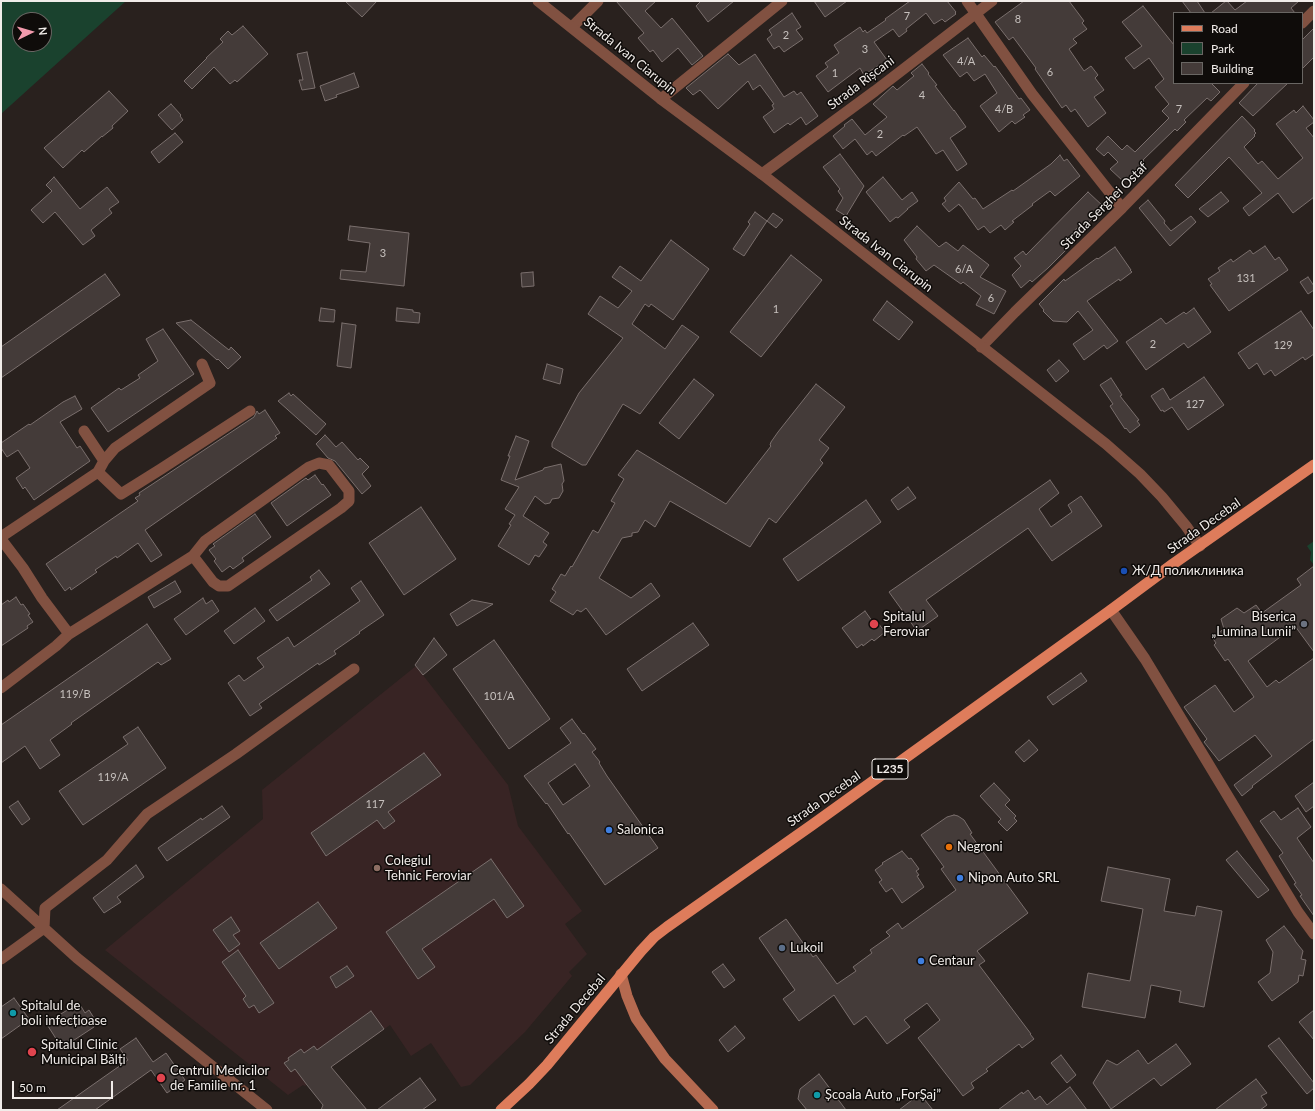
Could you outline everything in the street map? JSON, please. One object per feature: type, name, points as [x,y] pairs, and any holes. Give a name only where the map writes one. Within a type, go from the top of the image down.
[{"type":"main road","name":"Strada Decebal","points":[[501,1110],[547,1065],[621,974],[654,937],[1314,465]]},
{"type":"main road","points":[[621,974],[627,996],[636,1018],[648,1036],[665,1059],[713,1110]]},
{"type":"street","name":"Strada Ivan Ciarupin","points":[[538,1],[661,99],[762,174],[1106,444],[1140,474],[1162,497],[1200,546]]},
{"type":"street","points":[[572,27],[598,1]]},
{"type":"street","points":[[661,99],[782,1]]},
{"type":"street","points":[[967,1],[1032,94],[1122,208]]},
{"type":"street","name":"Strada Rîșcani","points":[[762,174],[875,91],[992,1]]},
{"type":"street","points":[[1303,23],[1314,11]]},
{"type":"street","name":"Strada Serghei Ostaf","points":[[981,347],[1122,208],[1243,84]]},
{"type":"street","points":[[69,634],[42,598],[23,568],[1,538],[98,472],[114,448],[210,383],[202,364]]},
{"type":"street","points":[[98,472],[121,494],[250,410]]},
{"type":"street","points":[[84,431],[104,461]]},
{"type":"street","points":[[1,688],[56,646],[69,634],[193,556],[204,541],[309,467],[319,463],[329,465],[349,491],[349,501],[341,508],[228,586],[219,586],[213,582],[193,556]]},
{"type":"street","points":[[1111,610],[1145,659],[1294,906],[1314,934]]},
{"type":"street","points":[[44,928],[45,908],[107,860],[147,814],[236,754],[354,669]]},
{"type":"street","points":[[1,889],[76,958],[267,1110]]},
{"type":"street","points":[[1,959],[44,928]]},
{"type":"shaded area","name":"Colegiul Tehnic Feroviar","points":[[416,666],[508,785],[518,826],[582,911],[565,924],[587,954],[569,972],[572,976],[525,1032],[470,1085],[461,1087],[431,1043],[411,1056],[390,1025],[305,1086],[303,1085],[288,1095],[105,950],[263,819],[262,790]]},
{"type":"green space","points":[[1,1],[126,1],[1,114]]},
{"type":"green space","points":[[1314,541],[1314,565],[1310,560],[1311,552],[1307,546]]},
{"type":"building","points":[[345,1],[377,1],[362,17]]},
{"type":"building","points":[[616,1],[656,1],[645,11],[661,28],[672,18],[703,56],[692,65],[678,48],[662,62],[653,50],[650,52],[638,38],[644,33]]},
{"type":"building","points":[[701,1],[734,1],[708,22],[696,6]]},
{"type":"building","points":[[814,1],[847,1],[825,17]]},
{"type":"building","points":[[910,1],[947,1],[956,14],[945,22],[942,19],[934,24],[926,13],[906,29],[907,31],[899,37],[893,29],[874,42],[887,60],[864,75],[860,68],[828,92],[816,76],[828,67],[825,63],[839,53],[834,45],[860,27],[863,32],[865,30],[867,33]]},
{"type":"building","points":[[1024,1],[1069,1],[1084,21],[1082,23],[1087,29],[1073,39],[1077,43],[1069,49],[1084,71],[1091,66],[1098,75],[1095,78],[1104,90],[1094,97],[1106,113],[1088,127],[1075,109],[1071,112],[1066,105],[1062,108],[1035,69],[1036,68],[1013,37],[1009,40],[995,22]]},
{"type":"building","points":[[1182,1],[1197,1],[1204,12],[1190,12]]},
{"type":"building","points":[[1226,1],[1235,10],[1247,1],[1299,1],[1291,8],[1294,12],[1212,12]]},
{"type":"building","points":[[1143,6],[1173,44],[1173,84],[1212,84],[1220,92],[1211,101],[1207,98],[1184,120],[1186,122],[1177,131],[1175,129],[1143,160],[1144,161],[1124,182],[1110,169],[1118,162],[1108,152],[1104,156],[1096,149],[1108,136],[1122,150],[1127,145],[1135,152],[1169,118],[1162,111],[1169,104],[1155,87],[1164,79],[1149,58],[1134,69],[1125,58],[1142,46],[1122,22]]},
{"type":"building","points":[[792,13],[801,27],[796,30],[803,39],[784,52],[779,46],[774,49],[767,39],[772,35],[769,30]]},
{"type":"building","points":[[243,26],[268,54],[237,82],[235,80],[230,84],[214,67],[192,89],[184,81],[223,42],[220,39],[228,31],[232,35]]},
{"type":"building","points":[[1314,28],[1314,57],[1303,68],[1303,39]]},
{"type":"building","points":[[968,38],[982,57],[984,55],[994,67],[995,66],[1019,99],[1021,98],[1030,110],[1023,115],[1025,117],[1015,124],[1012,121],[999,132],[980,106],[997,93],[985,74],[974,81],[967,72],[960,77],[943,55]]},
{"type":"building","points":[[307,52],[315,88],[302,90],[299,80],[303,80],[297,54]]},
{"type":"building","points":[[728,54],[739,65],[755,54],[784,97],[794,91],[797,95],[801,92],[818,116],[806,125],[801,117],[790,125],[788,123],[774,133],[763,117],[774,109],[772,105],[774,104],[760,85],[753,90],[748,81],[718,109],[700,90],[693,95],[686,88]]},
{"type":"building","points":[[922,64],[937,85],[935,86],[966,127],[950,138],[967,164],[957,171],[943,150],[936,154],[917,127],[904,136],[903,135],[876,156],[872,151],[867,155],[855,139],[843,149],[833,136],[852,119],[865,135],[887,117],[873,104],[893,86],[897,90],[914,76],[911,73]]},
{"type":"building","points":[[354,73],[359,87],[336,95],[337,97],[325,101],[320,86]]},
{"type":"building","points":[[1257,84],[1287,84],[1253,116],[1239,103]]},
{"type":"building","points":[[109,91],[128,111],[112,126],[113,128],[84,152],[82,150],[63,168],[44,148]]},
{"type":"building","points":[[171,104],[181,115],[180,116],[183,120],[172,130],[158,115]]},
{"type":"building","points":[[1303,106],[1314,120],[1314,122],[1306,128],[1314,138],[1314,197],[1293,213],[1278,193],[1249,216],[1243,208],[1262,193],[1229,157],[1188,198],[1175,185],[1242,116],[1256,133],[1244,147],[1258,164],[1262,161],[1278,179],[1303,158],[1276,124],[1294,110],[1296,113]]},
{"type":"building","points":[[175,133],[183,142],[159,163],[151,152]]},
{"type":"building","points":[[840,154],[864,186],[846,216],[836,210],[843,198],[838,191],[840,189],[823,167]]},
{"type":"building","points":[[1060,155],[1064,161],[1067,159],[1080,176],[1055,196],[1050,191],[1012,221],[1014,222],[1005,230],[1001,225],[990,233],[984,226],[978,230],[959,204],[949,212],[942,204],[946,201],[944,198],[959,182],[973,199],[975,198],[983,209],[1012,190],[1013,191],[1051,164]]},
{"type":"building","points":[[54,177],[80,209],[107,187],[119,202],[109,209],[112,213],[91,230],[95,236],[83,245],[55,212],[43,223],[31,210],[52,191],[46,185]]},
{"type":"building","points":[[883,177],[902,200],[912,192],[918,201],[898,218],[896,217],[890,222],[866,192]]},
{"type":"building","points":[[1088,192],[1104,207],[1084,227],[1081,224],[1062,244],[1067,249],[1048,268],[1032,282],[1030,280],[1021,288],[1012,275],[1021,266],[1014,258],[1023,251],[1026,255]]},
{"type":"building","points":[[1221,192],[1229,201],[1208,217],[1199,209]]},
{"type":"building","points":[[1148,200],[1171,231],[1191,216],[1196,222],[1170,246],[1139,208]]},
{"type":"building","points":[[755,212],[767,221],[744,256],[733,249],[750,224],[748,222]]},
{"type":"building","points":[[773,213],[783,220],[776,228],[767,221]]},
{"type":"building","points":[[350,226],[409,233],[404,286],[340,279],[341,270],[366,272],[370,243],[348,240]]},
{"type":"building","points":[[917,226],[939,247],[946,242],[958,251],[963,245],[989,265],[980,277],[1006,291],[994,314],[976,305],[981,296],[963,282],[961,284],[934,265],[926,271],[916,259],[917,257],[904,240]]},
{"type":"building","points":[[671,240],[709,269],[673,320],[651,304],[649,307],[645,304],[632,324],[665,349],[682,325],[699,337],[640,414],[623,404],[586,465],[582,465],[552,447],[552,443],[579,393],[623,338],[588,314],[600,296],[618,308],[632,291],[612,277],[620,266],[641,281]]},
{"type":"building","points":[[1265,246],[1275,260],[1279,257],[1288,270],[1229,311],[1210,285],[1212,284],[1208,279],[1220,271],[1218,268],[1231,259],[1233,262],[1250,250],[1253,254]]},
{"type":"building","points":[[1115,247],[1132,272],[1087,301],[1118,341],[1107,349],[1104,345],[1084,360],[1073,344],[1093,330],[1078,311],[1067,322],[1053,321],[1043,311],[1044,310],[1039,304],[1064,279],[1065,281]]},
{"type":"building","points":[[791,255],[822,280],[761,357],[730,332]]},
{"type":"building","points":[[533,272],[534,286],[522,287],[521,273]]},
{"type":"building","points":[[105,274],[120,295],[1,378],[1,347]]},
{"type":"building","points":[[1308,277],[1314,286],[1314,290],[1308,294],[1300,282]]},
{"type":"building","points":[[887,301],[913,322],[899,340],[873,320]]},
{"type":"building","points":[[321,308],[335,310],[334,322],[319,321]]},
{"type":"building","points":[[397,308],[413,310],[413,312],[420,313],[419,323],[396,321]]},
{"type":"building","points":[[1194,308],[1211,332],[1188,348],[1184,343],[1146,370],[1126,342],[1161,318],[1166,324],[1184,312],[1186,314]]},
{"type":"building","points":[[1301,311],[1314,330],[1314,354],[1305,360],[1303,357],[1275,376],[1271,370],[1264,375],[1257,363],[1249,369],[1238,353]]},
{"type":"building","points":[[191,320],[229,350],[231,347],[241,357],[228,369],[176,323]]},
{"type":"building","points":[[342,323],[356,325],[351,368],[337,366]]},
{"type":"building","points":[[163,329],[194,374],[108,432],[91,408],[119,388],[121,390],[140,378],[138,375],[158,361],[146,339]]},
{"type":"building","points":[[1059,360],[1069,371],[1056,382],[1047,370]]},
{"type":"building","points":[[547,364],[563,369],[560,384],[543,379]]},
{"type":"building","points":[[1204,377],[1224,405],[1188,430],[1172,407],[1164,412],[1163,410],[1161,411],[1151,396],[1163,388],[1170,400]]},
{"type":"building","points":[[1111,378],[1122,395],[1120,396],[1139,420],[1137,421],[1140,425],[1130,433],[1126,428],[1125,429],[1110,406],[1113,404],[1100,385]]},
{"type":"building","points":[[694,379],[714,395],[679,439],[659,423]]},
{"type":"building","points":[[816,384],[845,407],[819,440],[829,448],[820,460],[823,463],[776,523],[769,518],[750,547],[670,501],[655,527],[645,520],[638,532],[632,533],[632,536],[622,538],[599,578],[631,598],[651,583],[660,596],[606,635],[586,608],[581,612],[577,610],[573,615],[550,601],[556,592],[552,589],[561,574],[565,576],[571,566],[572,567],[593,530],[598,533],[615,503],[611,501],[624,479],[618,475],[637,450],[726,504],[771,446],[771,442],[778,432]]},
{"type":"building","points":[[289,393],[291,396],[293,394],[326,424],[316,435],[278,401]]},
{"type":"building","points":[[75,396],[82,409],[60,422],[77,448],[80,446],[90,461],[34,500],[25,487],[23,489],[16,478],[30,468],[18,450],[7,457],[1,448],[1,443],[63,402]]},
{"type":"building","points":[[265,410],[280,433],[275,436],[277,438],[145,530],[162,555],[151,562],[138,543],[117,558],[116,556],[95,570],[97,572],[71,590],[70,587],[65,591],[46,564],[138,501],[135,498],[140,495],[139,493],[254,417],[257,411],[259,414]]},
{"type":"building","points":[[325,435],[336,447],[342,442],[358,460],[360,458],[369,467],[362,474],[371,486],[362,494],[335,461],[328,458],[316,444]]},
{"type":"building","points":[[516,436],[529,441],[515,480],[543,470],[544,468],[561,464],[564,481],[562,484],[563,491],[559,498],[552,499],[550,503],[545,504],[535,496],[523,516],[549,533],[543,542],[547,545],[539,557],[535,555],[529,565],[498,546],[511,525],[509,524],[515,515],[505,509],[519,487],[501,480]]},
{"type":"building","points":[[315,475],[331,495],[287,526],[271,503],[306,478],[308,480]]},
{"type":"building","points":[[1050,480],[1059,493],[1039,509],[1051,527],[1072,512],[1068,505],[1081,496],[1102,526],[1052,561],[1028,528],[926,600],[938,616],[917,631],[889,592]]},
{"type":"building","points":[[908,487],[916,498],[898,510],[891,500]]},
{"type":"building","points":[[866,500],[881,522],[798,581],[783,559]]},
{"type":"building","points":[[421,507],[456,559],[404,595],[369,543]]},
{"type":"building","points":[[255,514],[271,537],[242,558],[244,561],[233,569],[230,566],[222,572],[214,561],[216,559],[209,550],[215,546],[213,544]]},
{"type":"building","points":[[1314,566],[1314,652],[1295,626],[1248,661],[1267,687],[1276,680],[1279,683],[1314,658],[1314,739],[1252,786],[1253,787],[1242,796],[1234,785],[1272,756],[1255,735],[1219,761],[1204,742],[1207,739],[1184,707],[1215,685],[1234,712],[1254,697],[1228,659],[1225,661],[1214,645],[1216,643],[1212,637],[1224,629],[1221,619],[1237,608],[1244,613],[1256,605],[1262,613],[1301,585],[1297,579]]},
{"type":"building","points":[[319,570],[330,584],[277,621],[269,610],[312,580],[310,577]]},
{"type":"building","points":[[175,581],[181,592],[154,608],[148,597]]},
{"type":"building","points":[[361,581],[384,615],[334,651],[336,654],[319,665],[318,663],[259,704],[262,708],[250,716],[228,683],[239,675],[244,681],[264,667],[257,658],[288,637],[294,647],[360,601],[351,588]]},
{"type":"building","points":[[16,597],[21,605],[23,604],[30,614],[28,615],[33,622],[27,626],[28,628],[1,646],[1,605]]},
{"type":"building","points":[[203,598],[206,604],[212,600],[219,611],[186,635],[174,619]]},
{"type":"building","points":[[472,600],[493,604],[457,626],[450,614]]},
{"type":"building","points":[[255,608],[265,621],[234,644],[224,631]]},
{"type":"building","points":[[865,611],[875,625],[878,623],[885,632],[874,641],[872,639],[863,646],[862,644],[857,648],[842,628]]},
{"type":"building","points":[[693,623],[709,645],[642,691],[627,669]]},
{"type":"building","points":[[147,624],[171,659],[161,665],[158,662],[71,723],[72,724],[50,740],[60,755],[40,769],[25,746],[1,763],[1,725]]},
{"type":"building","points":[[434,638],[447,655],[423,675],[415,665]]},
{"type":"building","points":[[494,640],[550,719],[509,749],[453,669]]},
{"type":"building","points":[[1081,673],[1087,681],[1053,705],[1047,697]]},
{"type":"building","points":[[572,719],[583,734],[584,733],[596,749],[592,752],[600,762],[599,763],[607,776],[658,848],[605,885],[547,803],[546,804],[524,776],[571,743],[560,728]],"holes":[[[575,764],[590,786],[563,805],[548,783]]]},
{"type":"building","points":[[138,727],[166,768],[83,825],[59,791],[128,744],[123,737]]},
{"type":"building","points":[[1029,740],[1038,750],[1024,762],[1015,752]]},
{"type":"building","points":[[424,753],[441,775],[388,812],[395,821],[384,829],[377,820],[326,856],[311,833]]},
{"type":"building","points":[[1314,782],[1314,806],[1306,812],[1295,796]]},
{"type":"building","points":[[994,783],[1010,800],[1005,805],[1016,816],[1014,818],[1017,821],[1007,831],[998,822],[1001,819],[980,796]]},
{"type":"building","points":[[18,801],[30,819],[22,825],[9,807]]},
{"type":"building","points":[[222,806],[230,817],[167,861],[158,848],[201,818],[202,820]]},
{"type":"building","points":[[1298,808],[1311,827],[1297,838],[1314,863],[1314,916],[1300,896],[1302,895],[1294,884],[1296,883],[1279,856],[1283,853],[1260,821],[1274,811],[1281,820]]},
{"type":"building","points":[[954,815],[964,820],[972,833],[970,834],[1028,913],[977,951],[985,961],[979,965],[1034,1039],[1022,1048],[1019,1044],[986,1069],[988,1071],[971,1083],[974,1088],[963,1096],[918,1038],[940,1020],[927,1003],[904,1020],[910,1027],[887,1044],[866,1016],[854,1025],[834,995],[799,1021],[783,999],[795,990],[759,938],[786,919],[813,957],[816,955],[837,984],[856,971],[853,967],[872,953],[870,950],[890,936],[886,932],[898,923],[902,929],[956,890],[941,869],[944,867],[921,835],[947,817]]},
{"type":"building","points":[[902,851],[909,859],[911,858],[919,869],[916,871],[919,875],[917,876],[924,887],[902,903],[892,888],[886,892],[879,882],[882,880],[875,870],[883,864],[882,863]]},
{"type":"building","points":[[1237,851],[1269,890],[1258,898],[1226,860]]},
{"type":"building","points":[[491,859],[524,906],[507,918],[494,899],[422,949],[435,967],[418,979],[386,932]]},
{"type":"building","points":[[136,865],[144,877],[117,897],[121,902],[104,913],[93,898]]},
{"type":"building","points":[[1108,867],[1170,879],[1164,911],[1195,916],[1197,906],[1222,911],[1204,1007],[1179,1002],[1181,991],[1151,985],[1145,1018],[1082,1007],[1088,973],[1130,981],[1143,909],[1101,901]]},
{"type":"building","points":[[318,902],[337,928],[279,969],[260,943]]},
{"type":"building","points":[[231,917],[240,931],[233,935],[240,944],[229,952],[213,930]]},
{"type":"building","points":[[1284,926],[1303,951],[1301,959],[1306,960],[1303,976],[1299,975],[1298,982],[1272,1001],[1258,982],[1270,973],[1273,952],[1266,940]]},
{"type":"building","points":[[238,950],[274,1003],[259,1013],[254,1005],[249,1008],[243,999],[246,996],[222,962]]},
{"type":"building","points":[[723,964],[735,980],[724,988],[712,972]]},
{"type":"building","points":[[347,966],[354,976],[336,988],[330,977]]},
{"type":"building","name":"Spitalul de boli infecțioase","points":[[14,998],[29,1019],[1,1039],[1,1007]]},
{"type":"building","points":[[79,1003],[85,1013],[89,1010],[97,1023],[93,1025],[94,1027],[62,1048],[46,1023]]},
{"type":"building","points":[[1314,1010],[1314,1040],[1299,1022]]},
{"type":"building","points":[[371,1011],[384,1029],[331,1067],[367,1110],[321,1110],[323,1105],[295,1069],[291,1072],[284,1063],[289,1060],[288,1058],[301,1049],[304,1053],[314,1046],[317,1050]]},
{"type":"building","points":[[735,1026],[745,1038],[728,1052],[719,1040]]},
{"type":"building","points":[[136,1038],[153,1062],[166,1053],[185,1080],[167,1093],[151,1070],[95,1110],[57,1110],[128,1060],[120,1049]]},
{"type":"building","points":[[1279,1038],[1314,1083],[1314,1088],[1307,1094],[1268,1046]]},
{"type":"building","points":[[1176,1044],[1191,1064],[1161,1086],[1154,1078],[1111,1109],[1093,1083],[1107,1060],[1117,1065],[1138,1050],[1148,1064]]},
{"type":"building","points":[[1061,1055],[1076,1075],[1067,1083],[1051,1063]]},
{"type":"building","name":"Școala Auto „ForȘaj”","points":[[819,1074],[846,1110],[807,1110],[798,1099],[800,1089]]},
{"type":"building","points":[[420,1078],[436,1100],[422,1110],[377,1110]]},
{"type":"building","points":[[1256,1079],[1267,1093],[1261,1096],[1267,1105],[1260,1110],[1215,1110]]},
{"type":"building","points":[[1070,1087],[1087,1110],[998,1110],[1022,1092],[1023,1094],[1028,1090],[1035,1100],[1040,1096],[1047,1105]]},
{"type":"building","points":[[920,1094],[933,1110],[899,1110]]},
{"type":"place","name":"Ж/Д поликлиника","points":[[1124,571]]},
{"type":"place","name":"Spitalul Feroviar","points":[[874,624]]},
{"type":"place","name":"Biserica „Lumina Lumii”","points":[[1304,624]]},
{"type":"place","name":"Salonica","points":[[609,830]]},
{"type":"place","name":"Negroni","points":[[949,847]]},
{"type":"place","name":"Colegiul Tehnic Feroviar","points":[[377,868]]},
{"type":"place","name":"Nipon Auto SRL","points":[[960,878]]},
{"type":"place","name":"Lukoil","points":[[782,948]]},
{"type":"place","name":"Centaur","points":[[921,961]]},
{"type":"place","name":"Spitalul de boli infecțioase","points":[[13,1013]]},
{"type":"place","name":"Spitalul Clinic Municipal Bălți","points":[[32,1052]]},
{"type":"place","name":"Centrul Medicilor de Familie nr. 1","points":[[161,1078]]},
{"type":"place","name":"Școala Auto „ForȘaj”","points":[[817,1095]]}]
